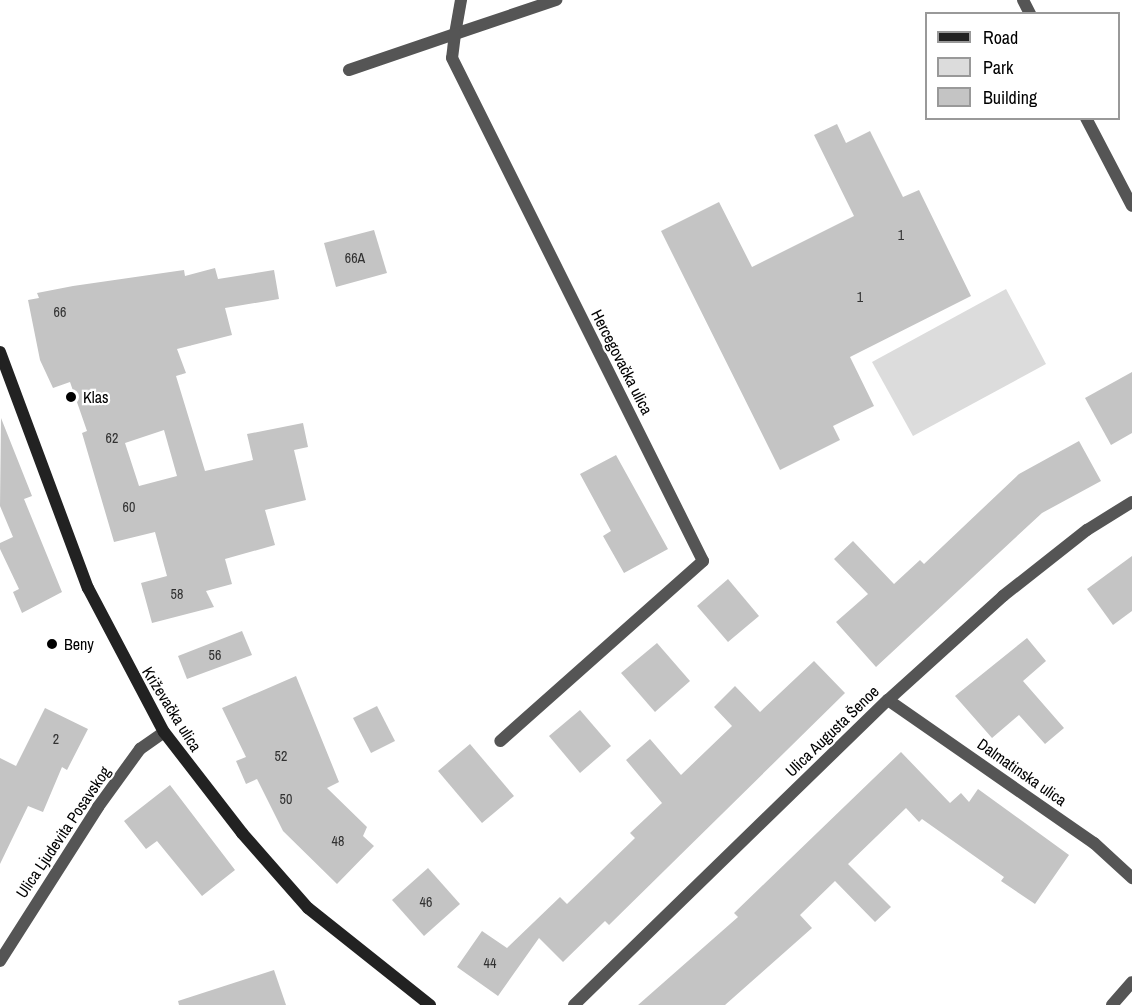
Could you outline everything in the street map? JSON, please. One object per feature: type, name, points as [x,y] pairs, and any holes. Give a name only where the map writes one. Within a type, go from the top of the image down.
[{"type":"main road","name":"Križevačka ulica","points":[[0,352],[88,588],[164,732],[242,833],[308,908],[430,1005]]},
{"type":"street","points":[[455,34],[461,0]]},
{"type":"street","points":[[349,70],[556,0]]},
{"type":"street","name":"Hercegovačka ulica","points":[[455,34],[452,58],[703,561],[500,741]]},
{"type":"street","points":[[1087,120],[1132,206]]},
{"type":"street","name":"Ulica Augusta Šenoe","points":[[574,1005],[888,700],[1044,562],[1132,502]]},
{"type":"street","name":"Dalmatinska ulica","points":[[888,700],[1094,843],[1132,878]]},
{"type":"street","name":"Ulica Ljudevita Posavskog","points":[[0,961],[98,807],[140,749],[164,732]]},
{"type":"street","points":[[1112,1005],[1132,982]]},
{"type":"green space","points":[[1006,289],[1046,364],[913,436],[872,362]]},
{"type":"building","points":[[837,124],[846,143],[870,131],[903,197],[919,190],[971,296],[850,357],[874,406],[833,426],[840,440],[780,470],[661,231],[719,202],[752,267],[854,216],[814,135]]},
{"type":"building","points":[[374,230],[387,273],[336,287],[324,243]]},
{"type":"building","points":[[215,268],[218,279],[274,270],[279,299],[225,308],[232,335],[177,349],[186,373],[176,376],[205,471],[253,460],[247,434],[303,423],[308,447],[294,450],[306,500],[265,510],[275,545],[225,559],[232,584],[206,591],[214,607],[152,623],[141,583],[167,576],[155,532],[114,542],[82,433],[87,431],[70,382],[53,388],[40,360],[28,300],[39,298],[37,293],[73,286],[184,270],[185,276]],"holes":[[[164,430],[177,476],[139,486],[125,443]]]},
{"type":"building","points":[[1132,372],[1132,433],[1111,445],[1085,398]]},
{"type":"building","points":[[1,418],[32,496],[24,499],[62,592],[22,613],[13,592],[19,589],[0,549],[0,543],[13,537],[0,506]]},
{"type":"building","points":[[1079,441],[1101,481],[1042,513],[876,667],[836,622],[868,594],[834,559],[853,541],[894,584],[920,560],[924,564],[1019,474]]},
{"type":"building","points":[[616,455],[668,549],[624,573],[603,536],[611,531],[580,474]]},
{"type":"building","points":[[1132,556],[1132,611],[1113,625],[1087,589]]},
{"type":"building","points":[[728,579],[759,616],[728,642],[697,606]]},
{"type":"building","points":[[242,631],[252,655],[187,679],[178,656]]},
{"type":"building","points":[[1027,638],[1046,661],[1023,681],[1064,728],[1045,744],[1019,715],[992,738],[955,696]]},
{"type":"building","points":[[657,643],[690,681],[655,712],[621,673]]},
{"type":"building","points":[[814,661],[845,693],[609,925],[605,921],[563,962],[539,938],[498,996],[457,967],[482,931],[507,948],[560,897],[567,904],[635,838],[630,833],[662,803],[626,760],[650,739],[681,775],[732,726],[714,707],[735,686],[760,712]]},
{"type":"building","points":[[296,676],[339,782],[327,788],[367,827],[363,836],[374,846],[337,884],[283,831],[257,779],[246,784],[236,761],[246,757],[222,708]]},
{"type":"building","points":[[377,706],[395,741],[371,753],[353,718]]},
{"type":"building","points":[[45,708],[88,729],[67,770],[62,767],[43,812],[28,806],[0,864],[0,758],[16,766]]},
{"type":"building","points":[[580,710],[611,746],[580,773],[549,736]]},
{"type":"building","points":[[470,744],[514,796],[482,823],[438,771]]},
{"type":"building","points":[[901,752],[950,803],[961,793],[969,802],[978,789],[1069,855],[1035,904],[1001,881],[1004,877],[922,819],[919,822],[906,808],[848,864],[891,907],[875,922],[835,881],[800,915],[812,928],[725,1005],[638,1005],[738,917],[734,913]]},
{"type":"building","points":[[170,785],[235,870],[202,896],[157,841],[146,849],[124,821]]},
{"type":"building","points":[[428,868],[460,904],[424,936],[392,900]]},
{"type":"building","points":[[274,970],[286,1005],[179,1005],[178,1001]]},
{"type":"place","name":"Klas","points":[[71,397]]},
{"type":"place","name":"Beny","points":[[52,644]]}]
